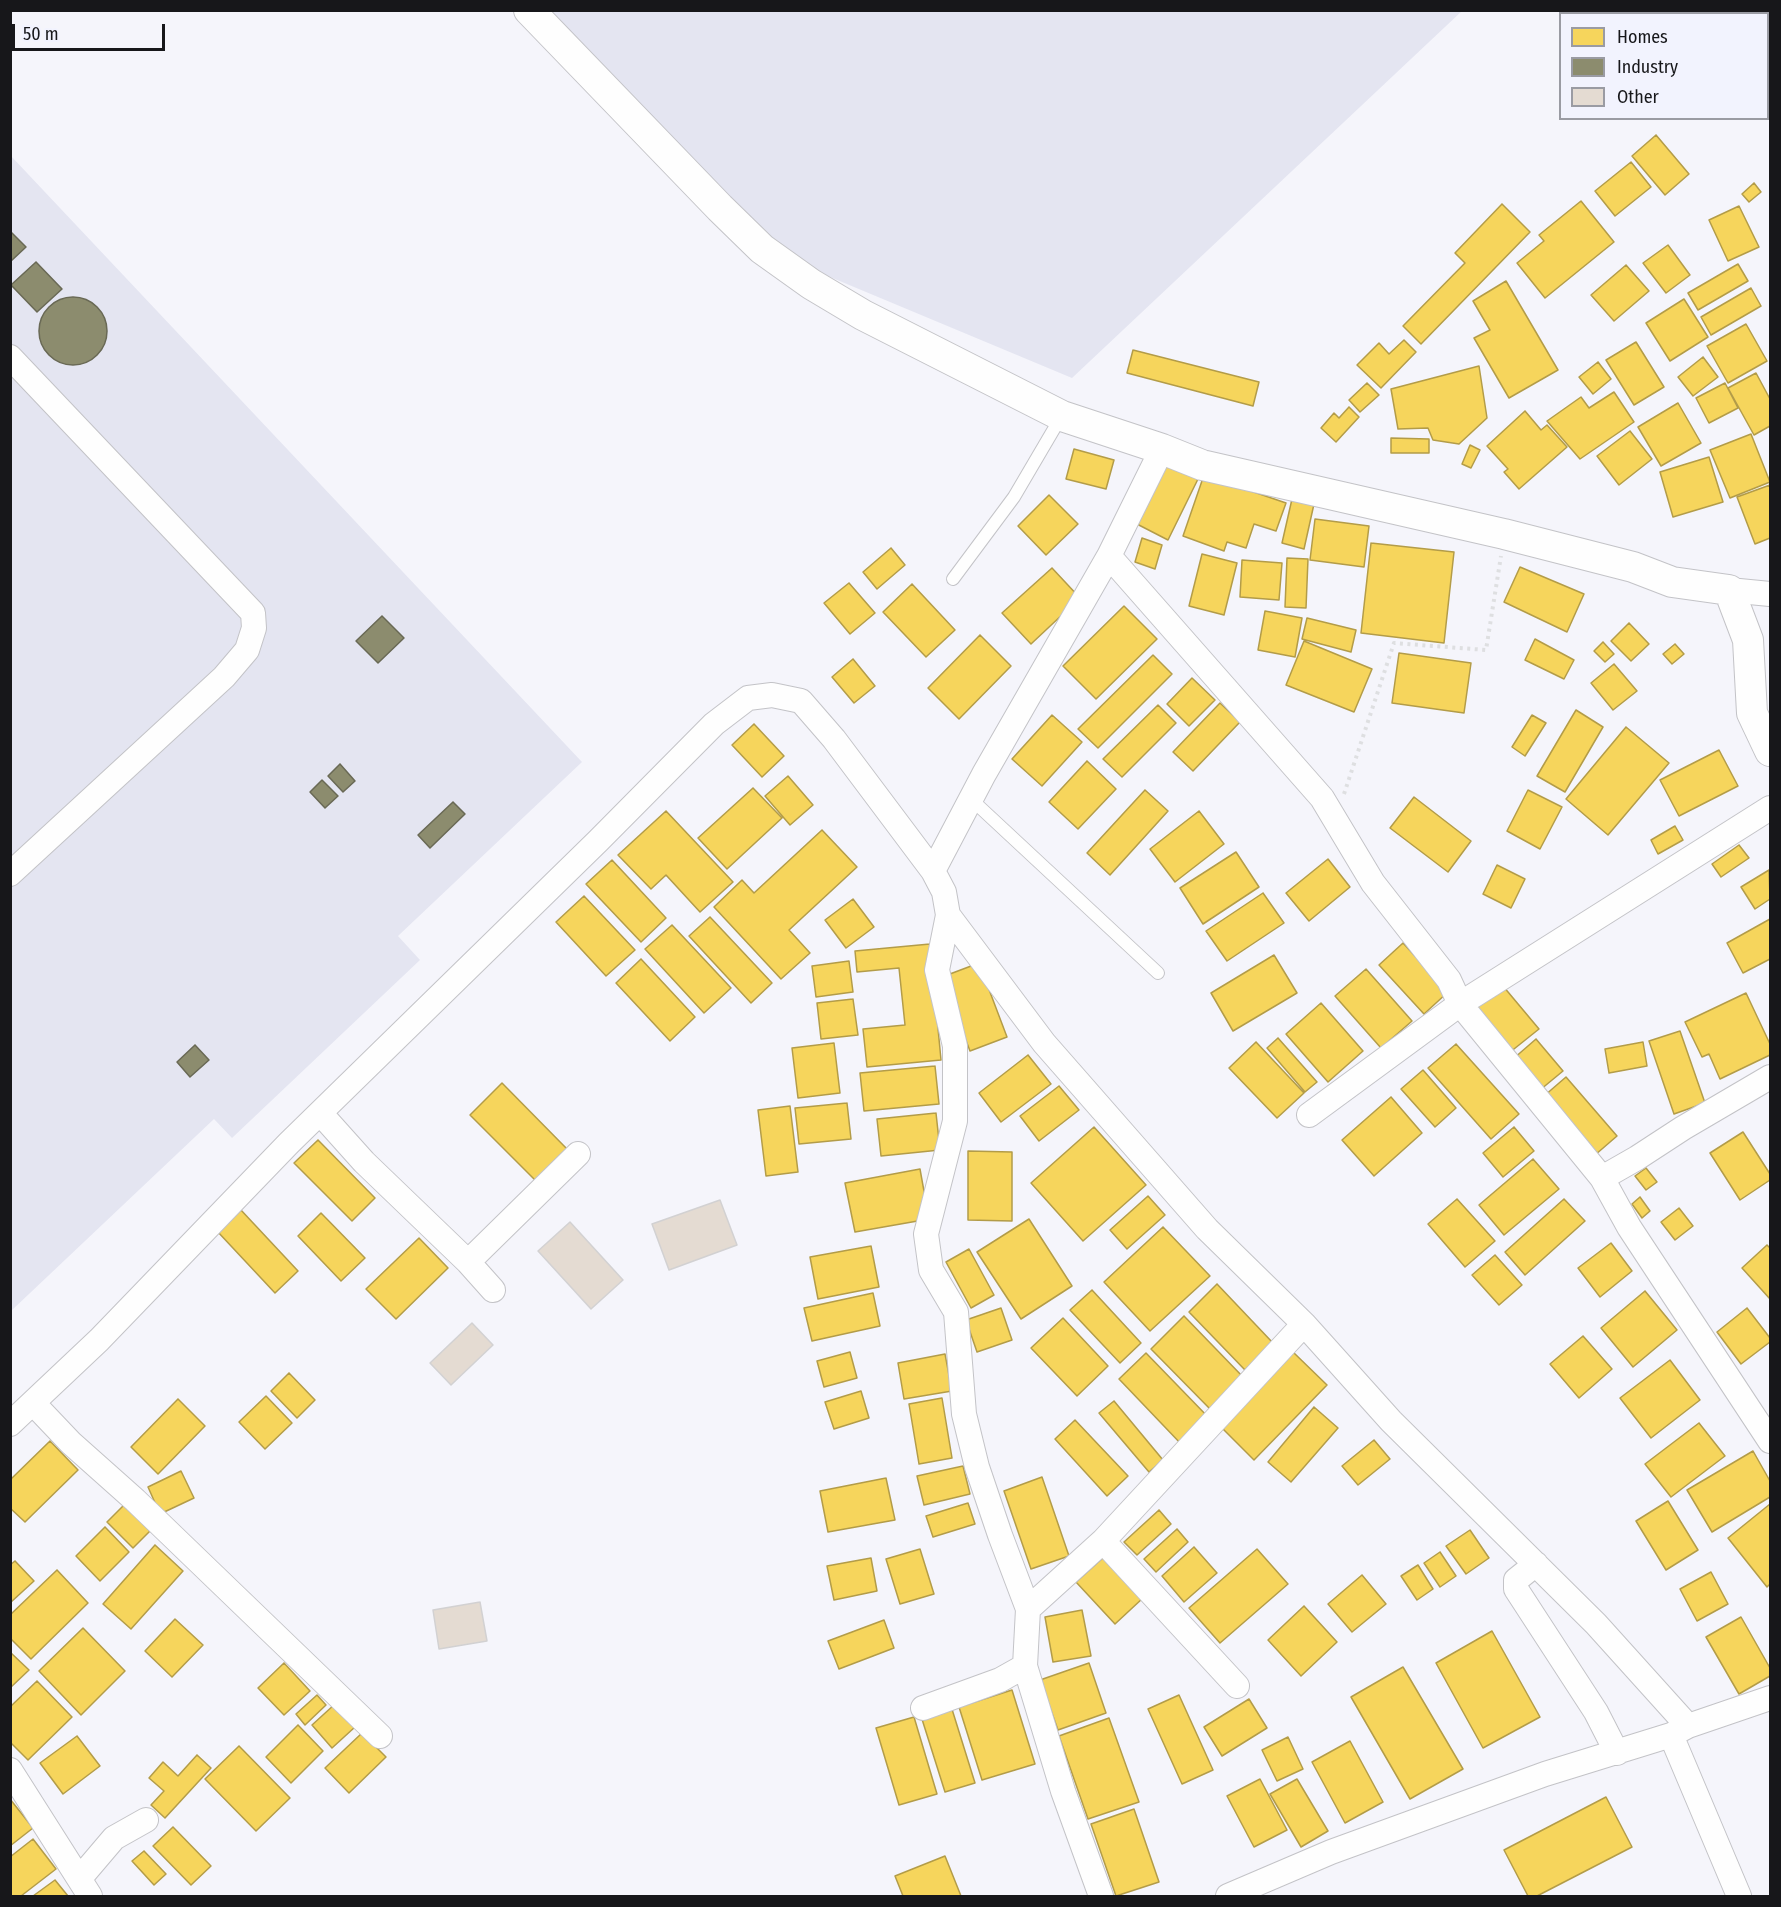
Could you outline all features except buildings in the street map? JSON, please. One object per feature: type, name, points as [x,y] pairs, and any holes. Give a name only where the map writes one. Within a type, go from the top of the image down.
[{"type":"street","points":[[529,10],[762,249],[811,284],[863,315],[1062,416],[1162,449],[1202,465],[1504,534],[1633,567],[1672,582],[1770,594]]},
{"type":"street","points":[[10,357],[253,613],[254,628],[247,650],[224,677],[10,874]]},
{"type":"street","points":[[933,871],[971,799],[1109,556],[1162,449]]},
{"type":"street","points":[[1109,556],[1322,798],[1373,883],[1449,980],[1460,1004],[1602,1178],[1629,1227],[1770,1441]]},
{"type":"street","points":[[1729,590],[1748,640],[1752,713],[1770,751]]},
{"type":"street","points":[[10,1424],[99,1340],[289,1143],[598,841],[714,724],[748,699],[772,695],[801,701],[834,739],[933,871],[944,892],[948,915],[937,970],[955,1046],[955,1121],[926,1234],[928,1252],[931,1270],[956,1312],[964,1414],[977,1467],[1028,1609],[1025,1666],[1063,1791],[1101,1896]]},
{"type":"street","points":[[1309,1116],[1460,1004],[1770,808]]},
{"type":"street","points":[[948,915],[1052,1052],[1207,1229],[1304,1324],[1391,1421],[1596,1624],[1679,1730],[1739,1896]]},
{"type":"street","points":[[1602,1178],[1770,1077]]},
{"type":"street","points":[[321,1114],[364,1162],[468,1262],[493,1290]]},
{"type":"street","points":[[468,1262],[578,1154]]},
{"type":"street","points":[[1028,1609],[1103,1541],[1304,1324]]},
{"type":"street","points":[[33,1403],[71,1443],[135,1500],[380,1736]]},
{"type":"street","points":[[1103,1541],[1237,1686]]},
{"type":"street","points":[[1536,1564],[1516,1580],[1516,1589],[1596,1712],[1617,1752]]},
{"type":"street","points":[[923,1708],[1000,1680],[1025,1666]]},
{"type":"street","points":[[1228,1896],[1331,1852],[1545,1774],[1617,1752],[1770,1699]]},
{"type":"street","points":[[10,1770],[85,1887],[114,1838],[146,1820]]},
{"type":"lane","points":[[953,579],[1014,497],[1062,416]]},
{"type":"lane","points":[[971,799],[1158,973]]},
{"type":"path","points":[[1335,820],[1394,643],[1486,650],[1504,534]]},
{"type":"shaded area","points":[[542,11],[1462,11],[1072,378],[775,254]]},
{"type":"shaded area","points":[[11,156],[582,762],[398,936],[420,960],[232,1138],[214,1119],[11,1311]]}]
